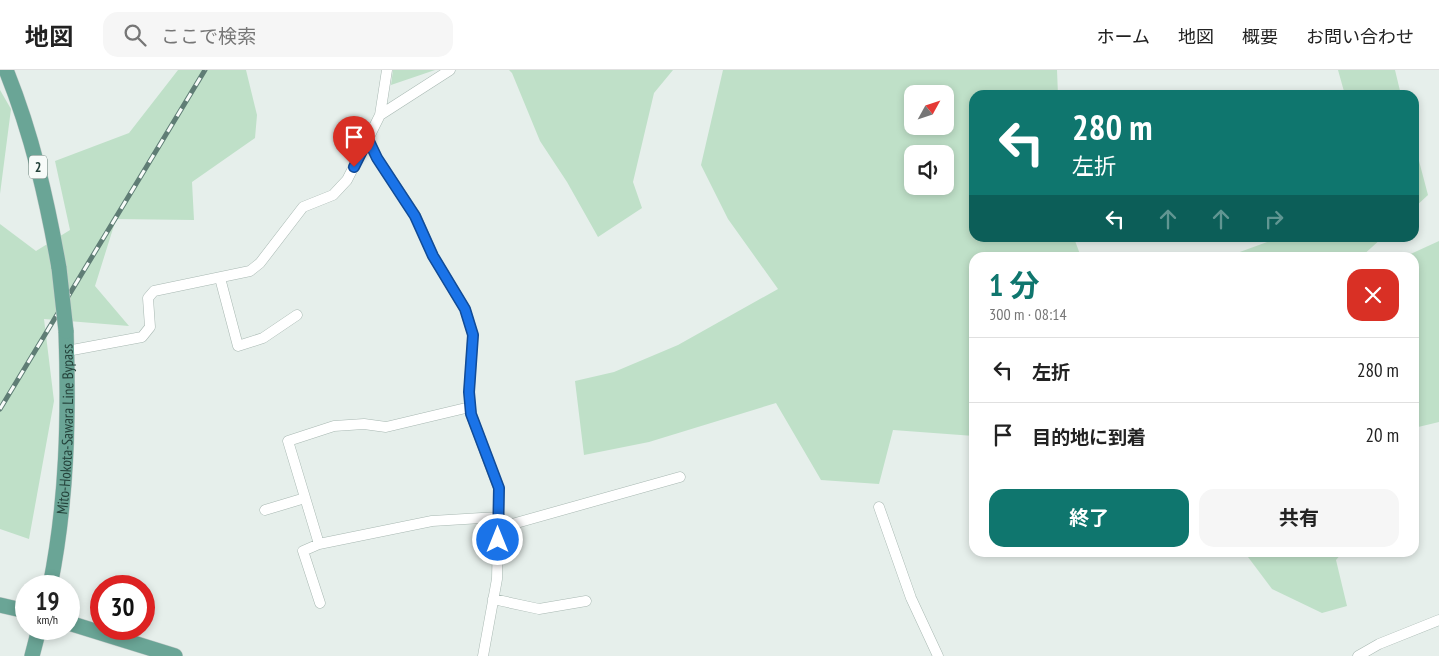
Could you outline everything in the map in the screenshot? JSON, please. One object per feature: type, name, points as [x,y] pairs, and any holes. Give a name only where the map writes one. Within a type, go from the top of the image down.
[{"type":"main road","name":"Mito-Hokota-Sawara Line Bypass","points":[[6,70],[21,107],[48,206],[59,268],[66,331],[68,408],[61,515],[52,575]]},
{"type":"main road","points":[[0,605],[15,608]]},
{"type":"main road","points":[[80,626],[175,656]]},
{"type":"main road","points":[[32,656],[36,640]]},
{"type":"street","points":[[67,351],[142,336],[150,327],[148,298],[154,291],[250,271],[260,263],[303,207],[333,195],[347,180],[380,115],[386,70]]},
{"type":"street","points":[[380,115],[450,70]]},
{"type":"street","points":[[368,139],[377,158],[415,216],[433,256],[465,309],[473,335],[471,414],[499,488],[499,551],[494,599],[484,656]]},
{"type":"street","points":[[220,278],[238,346],[263,338],[297,315]]},
{"type":"street","points":[[319,544],[288,441],[334,426],[364,424],[386,427],[470,407]]},
{"type":"street","points":[[498,528],[680,477]]},
{"type":"street","points":[[265,510],[305,498]]},
{"type":"street","points":[[879,506],[911,598],[938,656]]},
{"type":"street","points":[[320,603],[303,551],[319,544],[432,521],[498,517]]},
{"type":"street","points":[[494,599],[539,609],[586,601]]},
{"type":"street","points":[[1358,656],[1379,644],[1439,620]]},
{"type":"green space","points":[[178,70],[246,70],[257,115],[255,138],[192,182],[194,220],[116,219],[95,286],[129,326],[44,319],[54,401],[29,539],[0,529],[0,224],[36,251],[70,230],[55,161],[129,133]]},
{"type":"green space","points":[[393,70],[435,70],[391,85]]},
{"type":"green space","points":[[509,70],[673,70],[654,93],[633,182],[642,208],[598,237],[567,182],[540,141],[512,73]]},
{"type":"green space","points":[[723,70],[1057,70],[1058,90],[969,90],[969,242],[1075,242],[1079,252],[969,252],[969,436],[893,430],[879,484],[821,480],[776,403],[649,442],[584,455],[575,381],[614,372],[678,345],[778,289],[728,219],[701,165]]},
{"type":"green space","points":[[1338,70],[1395,70],[1400,90],[1344,90]]},
{"type":"green space","points":[[0,90],[11,109],[0,194]]},
{"type":"green space","points":[[1419,161],[1428,195],[1419,203]]},
{"type":"green space","points":[[1439,241],[1439,422],[1419,427],[1419,252],[1415,252]]},
{"type":"green space","points":[[1267,242],[1378,242],[1367,252],[1240,252]]},
{"type":"green space","points":[[1248,557],[1339,557],[1336,560],[1347,606],[1322,613],[1272,589]]},
{"type":"railway","points":[[0,409],[205,70]]},
{"type":"route","points":[[354,167],[368,139],[377,158],[415,216],[433,256],[465,309],[473,335],[469,392],[471,414],[499,488],[498,540]]}]
